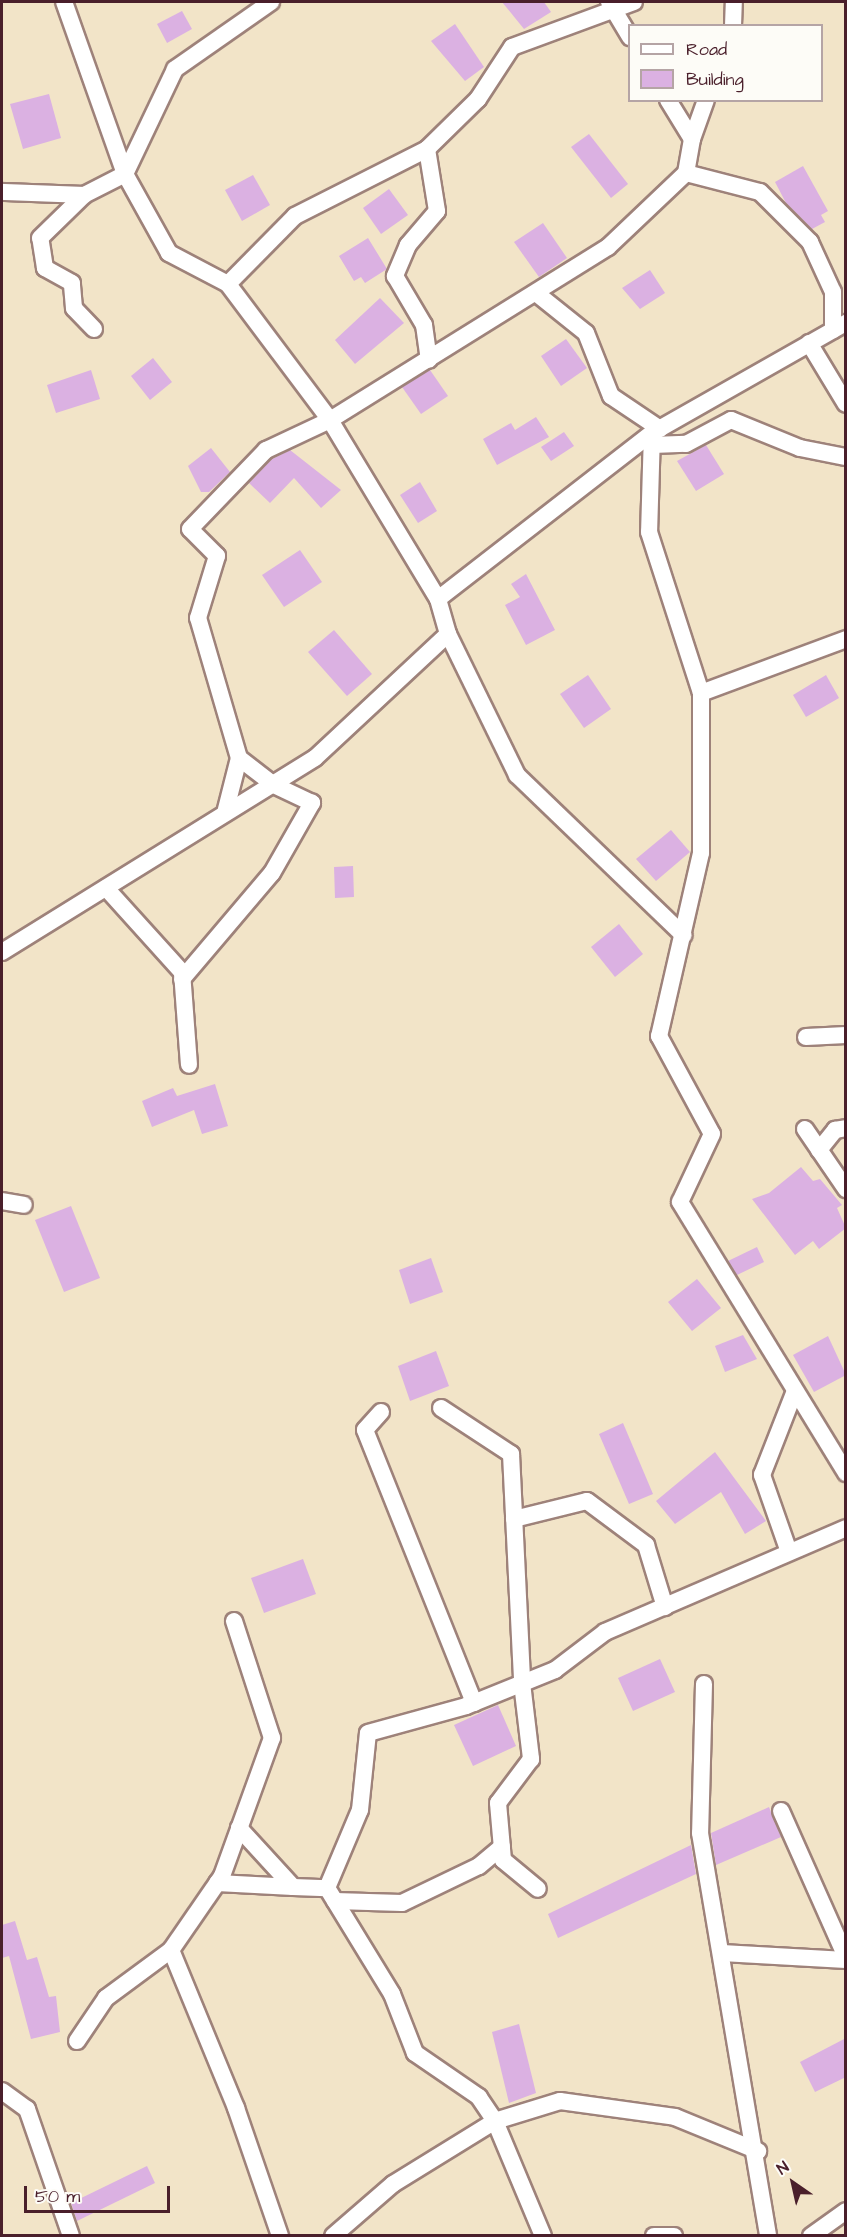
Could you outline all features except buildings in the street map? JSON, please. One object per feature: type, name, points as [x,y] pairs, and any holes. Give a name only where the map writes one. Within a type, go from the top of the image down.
[{"type":"street","points":[[64,2],[125,174],[168,253],[228,284],[330,420],[438,599],[447,634],[517,775],[683,935]]},
{"type":"street","points":[[94,329],[74,308],[72,283],[45,268],[40,238],[84,195],[125,174],[175,69],[271,2]]},
{"type":"street","points":[[228,284],[295,216],[427,149],[478,99],[512,47],[612,5],[634,2]]},
{"type":"street","points":[[734,2],[734,24]]},
{"type":"street","points":[[612,5],[628,33]]},
{"type":"street","points":[[669,102],[692,139]]},
{"type":"street","points":[[225,813],[238,758],[198,618],[217,556],[190,529],[266,450],[330,420],[608,247],[686,173],[692,139],[705,102]]},
{"type":"street","points":[[427,149],[437,211],[408,245],[395,276],[424,325],[429,360]]},
{"type":"street","points":[[438,599],[655,436],[839,326],[833,292],[810,242],[760,192],[686,173]]},
{"type":"street","points":[[2,192],[84,195]]},
{"type":"street","points":[[536,293],[586,333],[611,396],[655,436],[686,444],[730,420],[800,448],[846,457]]},
{"type":"street","points":[[809,343],[846,404]]},
{"type":"street","points":[[655,436],[649,532],[701,693],[701,853],[659,1036],[712,1134],[680,1202],[846,1473]]},
{"type":"street","points":[[2,952],[274,785],[366,714],[447,634]]},
{"type":"street","points":[[701,693],[846,639]]},
{"type":"street","points":[[182,979],[272,873],[312,803],[274,785],[238,758]]},
{"type":"street","points":[[106,888],[182,979],[189,1065]]},
{"type":"street","points":[[806,1037],[846,1035]]},
{"type":"street","points":[[819,1150],[835,1130],[846,1128]]},
{"type":"street","points":[[805,1129],[846,1190]]},
{"type":"street","points":[[2,1202],[24,1204]]},
{"type":"street","points":[[789,1552],[762,1475],[795,1391]]},
{"type":"street","points":[[441,1408],[511,1454],[522,1683],[531,1759],[498,1803],[503,1860],[538,1889]]},
{"type":"street","points":[[381,1412],[365,1430],[474,1703]]},
{"type":"street","points":[[514,1519],[587,1501],[646,1545],[665,1607]]},
{"type":"street","points":[[331,1894],[360,1810],[368,1734],[474,1703],[555,1670],[605,1632],[846,1528]]},
{"type":"street","points":[[77,2042],[106,1998],[171,1950],[217,1883],[239,1828],[272,1738],[234,1621]]},
{"type":"street","points":[[704,1684],[700,1833],[758,2151],[768,2235]]},
{"type":"street","points":[[722,1953],[846,1958],[781,1811]]},
{"type":"street","points":[[239,1828],[293,1887]]},
{"type":"street","points":[[217,1883],[293,1887],[402,1903],[478,1866],[502,1847]]},
{"type":"street","points":[[331,1894],[392,1994],[415,2053],[479,2097],[495,2121],[543,2235]]},
{"type":"street","points":[[171,1950],[237,2108],[280,2235]]},
{"type":"street","points":[[2,2091],[27,2109],[71,2235]]},
{"type":"street","points":[[333,2235],[393,2184],[495,2121],[560,2101],[675,2117],[758,2151]]},
{"type":"street","points":[[811,2235],[846,2211]]},
{"type":"street","points":[[654,2235],[674,2235]]}]
